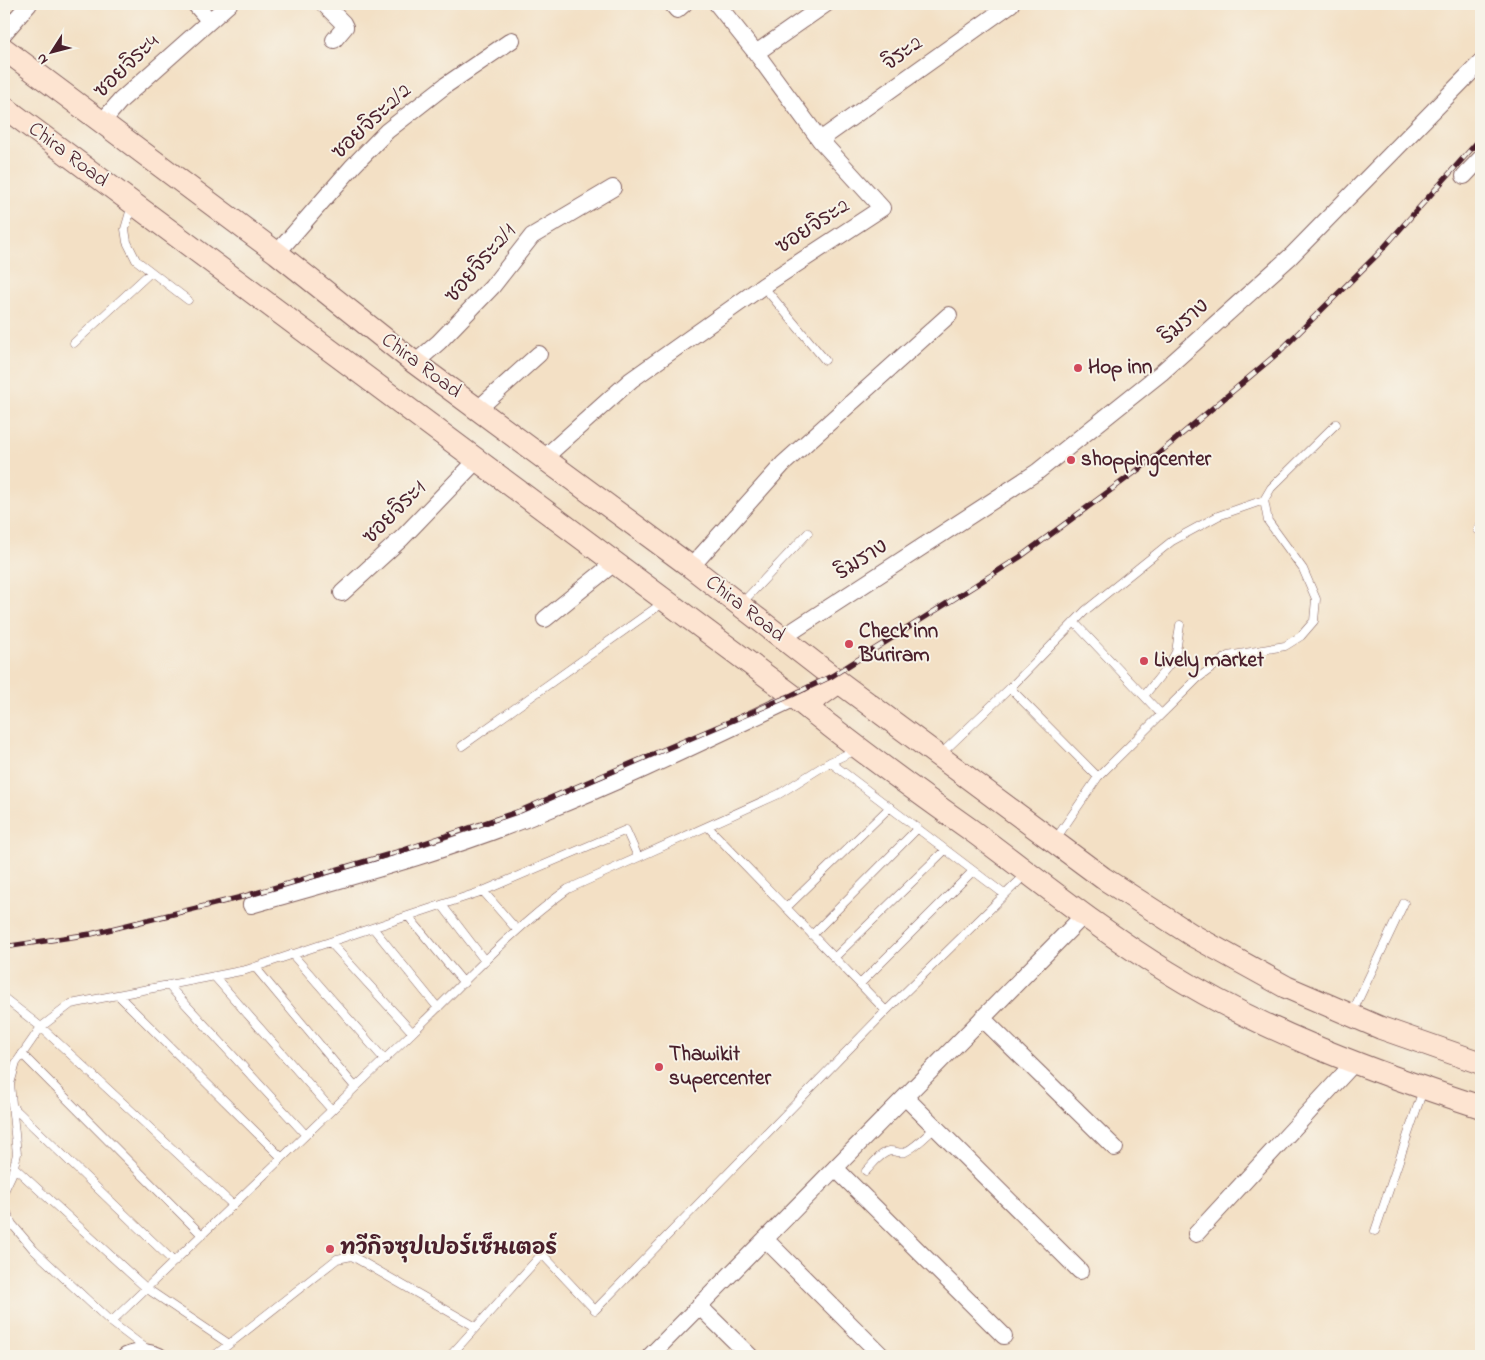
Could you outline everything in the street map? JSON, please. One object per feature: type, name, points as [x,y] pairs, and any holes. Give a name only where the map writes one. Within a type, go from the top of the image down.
[{"type":"main road","name":"Chira Road","points":[[4,49],[277,253],[478,410],[691,567],[839,682],[1103,878],[1192,936],[1286,987],[1381,1028],[1481,1063]]},
{"type":"main road","name":"Chira Road","points":[[4,107],[666,601],[859,748],[1084,915],[1168,972],[1252,1019],[1354,1063],[1481,1107]]},
{"type":"main road","points":[[800,702],[839,682]]},
{"type":"street","points":[[4,33],[29,4]]},
{"type":"street","points":[[195,4],[209,20]]},
{"type":"street","name":"ซอยจิระ4","points":[[101,123],[120,100],[229,4]]},
{"type":"street","points":[[324,4],[345,27],[334,40]]},
{"type":"street","points":[[672,4],[677,10],[684,4]]},
{"type":"street","name":"ซอยจิระ2","points":[[544,458],[631,380],[763,286],[882,208],[820,140],[756,53],[717,4]]},
{"type":"street","points":[[756,53],[826,4]]},
{"type":"street","name":"จิระ2","points":[[820,140],[1011,4]]},
{"type":"street","name":"ซอยจิระ2/2","points":[[277,253],[387,130],[439,90],[512,40]]},
{"type":"street","name":"ริมราง","points":[[782,638],[1037,472],[1160,373],[1291,256],[1481,62]]},
{"type":"street","points":[[1464,176],[1481,158]]},
{"type":"street","name":"ซอยจิระ2/1","points":[[415,362],[439,342],[492,287],[532,236],[613,188]]},
{"type":"street","points":[[691,567],[783,464],[949,315]]},
{"type":"street","points":[[478,410],[539,354]]},
{"type":"street","name":"ซอยจิระ1","points":[[342,593],[402,538],[477,460]]},
{"type":"street","points":[[545,619],[614,563]]},
{"type":"street","points":[[251,905],[410,860],[543,813],[800,702]]},
{"type":"street","points":[[650,1356],[1084,915]]},
{"type":"street","points":[[982,1018],[1115,1148]]},
{"type":"street","points":[[1196,1234],[1354,1063]]},
{"type":"street","points":[[905,1097],[1080,1271]]},
{"type":"street","points":[[835,1168],[1004,1336]]},
{"type":"street","points":[[765,1239],[882,1356]]},
{"type":"street","points":[[699,1306],[750,1356]]},
{"type":"street","points":[[126,1356],[134,1353],[155,1354]]},
{"type":"lane","points":[[132,203],[125,229],[127,242],[136,260],[188,300]]},
{"type":"lane","points":[[74,343],[151,272]]},
{"type":"lane","points":[[763,286],[825,360]]},
{"type":"lane","points":[[939,756],[1010,688],[1086,610],[1172,541],[1218,516],[1264,500],[1271,488],[1336,424]]},
{"type":"lane","points":[[1054,842],[1098,777],[1198,678],[1228,656],[1285,646],[1301,636],[1314,621],[1316,599],[1303,569],[1268,521],[1264,500]]},
{"type":"lane","points":[[739,605],[808,533]]},
{"type":"lane","points":[[462,746],[666,601]]},
{"type":"lane","points":[[1074,622],[1161,714]]},
{"type":"lane","points":[[1144,696],[1176,652],[1180,624]]},
{"type":"lane","points":[[1010,688],[1098,777]]},
{"type":"lane","points":[[111,1322],[517,930],[568,889],[779,794],[830,762],[859,748]]},
{"type":"lane","points":[[830,762],[1004,894]]},
{"type":"lane","points":[[786,908],[890,807]]},
{"type":"lane","points":[[708,827],[886,1011]]},
{"type":"lane","points":[[812,935],[917,829]]},
{"type":"lane","points":[[4,1191],[17,1154],[10,1084],[16,1063],[41,1027],[71,1004],[255,967],[483,891],[626,830],[638,858]]},
{"type":"lane","points":[[834,958],[945,850]]},
{"type":"lane","points":[[860,984],[973,871]]},
{"type":"lane","points":[[450,1356],[542,1254],[594,1310],[886,1011],[1028,872]]},
{"type":"lane","points":[[483,891],[517,930]]},
{"type":"lane","points":[[1352,1015],[1404,904]]},
{"type":"lane","points":[[442,905],[485,961]]},
{"type":"lane","points":[[408,916],[464,983]]},
{"type":"lane","points":[[373,928],[438,1008]]},
{"type":"lane","points":[[330,942],[412,1032]]},
{"type":"lane","points":[[292,954],[384,1059]]},
{"type":"lane","points":[[255,967],[355,1087]]},
{"type":"lane","points":[[214,976],[332,1109]]},
{"type":"lane","points":[[168,985],[305,1134]]},
{"type":"lane","points":[[118,995],[281,1158]]},
{"type":"lane","points":[[4,998],[41,1027],[233,1205]]},
{"type":"lane","points":[[22,1054],[202,1234]]},
{"type":"lane","points":[[1375,1231],[1424,1088]]},
{"type":"lane","points":[[13,1107],[174,1262]]},
{"type":"lane","points":[[866,1171],[880,1156],[887,1152],[896,1151],[902,1153],[908,1151],[936,1127]]},
{"type":"lane","points":[[14,1167],[146,1288],[229,1344]]},
{"type":"lane","points":[[4,1206],[12,1224],[34,1250],[111,1322],[155,1354]]},
{"type":"lane","points":[[214,1356],[337,1259],[352,1256],[476,1327]]},
{"type":"railway","points":[[4,947],[91,934],[242,897],[401,851],[520,811],[792,695],[832,676],[1020,557],[1150,461],[1279,352],[1378,254],[1481,138]]},
{"type":"place","name":"Hop inn","points":[[1078,368]]},
{"type":"place","name":"shoppingcenter","points":[[1071,460]]},
{"type":"place","name":"Check inn Buriram","points":[[849,644]]},
{"type":"place","name":"Lively market","points":[[1144,661]]},
{"type":"place","name":"Thawikit supercenter","points":[[659,1067]]},
{"type":"place","name":"ทวีกิจซุปเปอร์เซ็นเตอร์","points":[[330,1249]]}]
